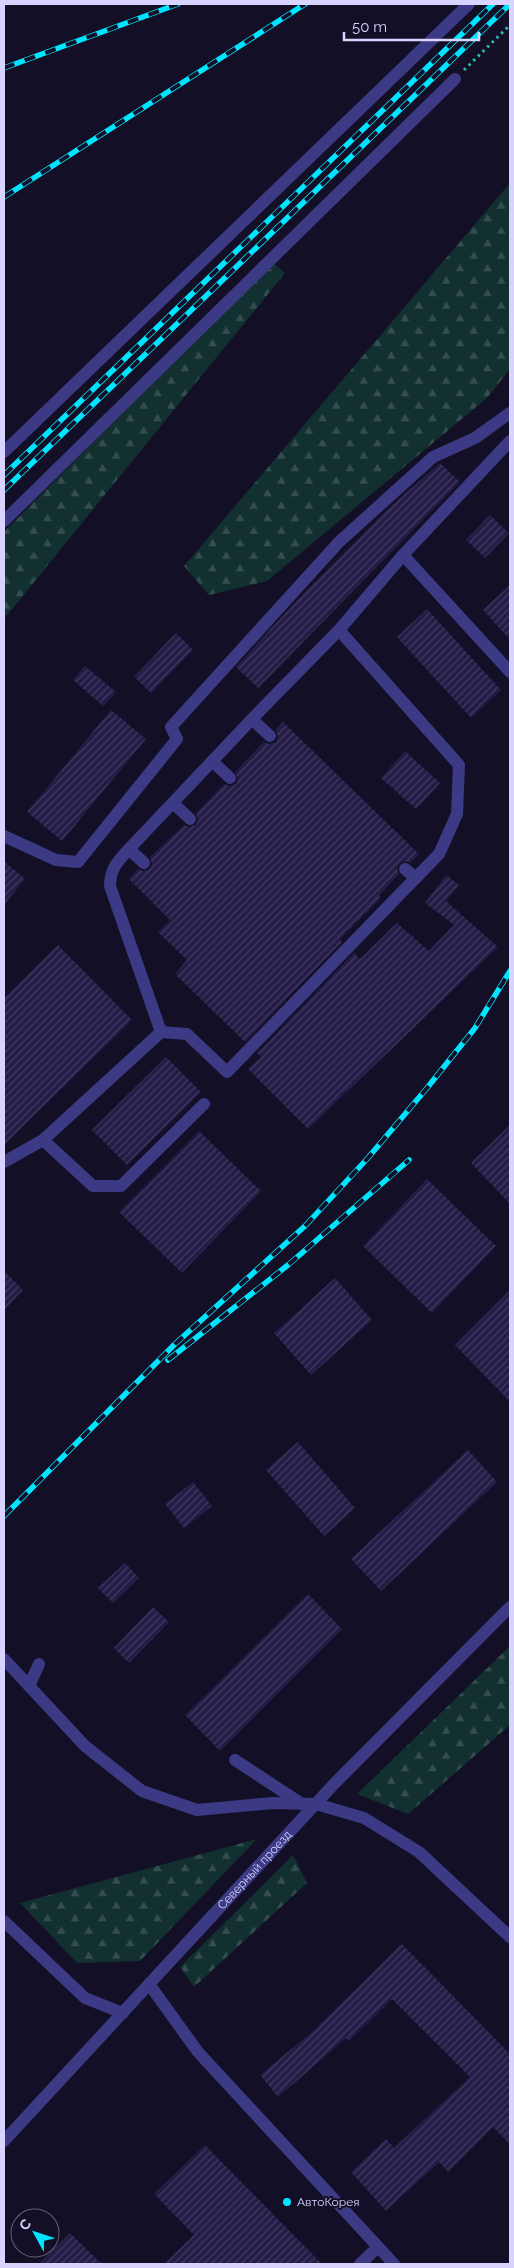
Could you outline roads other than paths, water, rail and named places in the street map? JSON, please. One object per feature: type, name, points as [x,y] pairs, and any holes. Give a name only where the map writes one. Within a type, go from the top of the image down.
[{"type":"street","points":[[4,452],[469,4]]},
{"type":"street","points":[[4,521],[455,79]]},
{"type":"street","points":[[4,836],[56,860],[78,862],[177,739],[171,727],[339,542],[433,457],[475,438],[510,414]]},
{"type":"street","points":[[160,1032],[110,886],[110,875],[114,866],[252,719],[339,630],[404,555],[510,441]]},
{"type":"street","points":[[404,555],[510,672]]},
{"type":"street","points":[[4,1162],[44,1140],[160,1032],[188,1034],[227,1072],[371,917],[416,878],[440,854],[457,814],[459,765],[339,630]]},
{"type":"street","points":[[252,719],[270,736]]},
{"type":"street","points":[[212,761],[230,778]]},
{"type":"street","points":[[173,803],[190,819]]},
{"type":"street","points":[[129,849],[144,863]]},
{"type":"street","points":[[405,868],[416,878]]},
{"type":"street","points":[[44,1140],[93,1186],[121,1186],[204,1104]]},
{"type":"street","name":"Северный проезд","points":[[4,2141],[316,1804],[510,1607]]},
{"type":"street","points":[[4,1661],[85,1746],[142,1791],[197,1810],[273,1803],[316,1804],[364,1818],[419,1852],[510,1937]]},
{"type":"street","points":[[29,1686],[39,1664]]},
{"type":"street","points":[[235,1760],[302,1804]]},
{"type":"street","points":[[4,1921],[85,1998],[122,2012]]},
{"type":"street","points":[[149,1984],[198,2052],[394,2264]]},
{"type":"street","points":[[360,2264],[378,2247]]},
{"type":"railway","points":[[4,68],[178,4]]},
{"type":"railway","points":[[4,197],[305,4]]},
{"type":"railway","points":[[4,475],[493,4]]},
{"type":"railway","points":[[4,490],[510,4]]},
{"type":"railway","points":[[4,1516],[175,1344],[305,1226],[367,1159],[427,1088],[475,1028],[510,971]]},
{"type":"railway","points":[[168,1360],[288,1265],[409,1160]]},
{"type":"place","name":"АвтоКорея","points":[[287,2202]]}]
